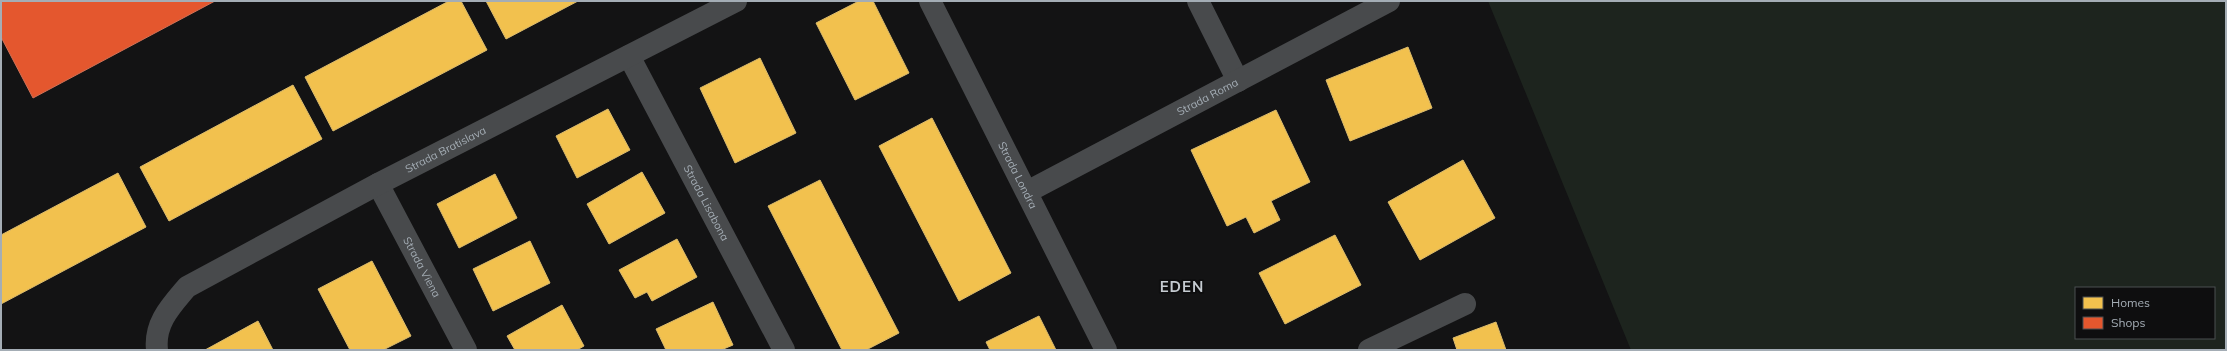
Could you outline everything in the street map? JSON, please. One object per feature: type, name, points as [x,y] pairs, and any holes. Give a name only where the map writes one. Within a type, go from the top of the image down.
[{"type":"street","name":"Strada Bratislava","points":[[157,350],[155,338],[165,313],[187,287],[378,184],[736,1]]},
{"type":"street","name":"Strada Londra","points":[[930,1],[1106,350]]},
{"type":"street","points":[[1198,1],[1238,81]]},
{"type":"street","name":"Strada Roma","points":[[1027,192],[1389,1]]},
{"type":"street","name":"Strada Lisabona","points":[[629,56],[784,350]]},
{"type":"street","name":"Strada Viena","points":[[378,184],[466,350]]},
{"type":"street","points":[[1369,350],[1465,304]]},
{"type":"shaded area","points":[[1488,1],[2226,1],[2226,350],[1631,350]]},
{"type":"building: Homes","points":[[449,1],[461,1],[487,50],[333,131],[305,77]]},
{"type":"building: Homes","points":[[486,1],[578,1],[506,39]]},
{"type":"building: Homes","points":[[859,1],[873,1],[909,73],[855,100],[816,23]]},
{"type":"building: Homes","points":[[1408,47],[1432,108],[1350,141],[1326,80]]},
{"type":"building: Homes","points":[[760,58],[796,133],[735,163],[700,88]]},
{"type":"building: Homes","points":[[293,85],[322,139],[169,221],[140,167]]},
{"type":"building: Homes","points":[[608,109],[630,150],[577,178],[556,136]]},
{"type":"building: Homes","points":[[1276,110],[1310,182],[1271,201],[1280,220],[1254,233],[1246,217],[1227,226],[1191,150]]},
{"type":"building: Homes","points":[[932,118],[1011,273],[959,301],[879,146]]},
{"type":"building: Homes","points":[[1463,160],[1495,218],[1420,260],[1388,202]]},
{"type":"building: Homes","points":[[642,172],[665,213],[609,244],[587,204]]},
{"type":"building: Homes","points":[[118,173],[146,227],[1,304],[1,235]]},
{"type":"building: Homes","points":[[495,174],[517,218],[459,248],[437,204]]},
{"type":"building: Homes","points":[[820,180],[899,333],[866,350],[842,350],[768,206]]},
{"type":"building: Homes","points":[[1335,235],[1361,285],[1285,324],[1259,273]]},
{"type":"building: Homes","points":[[677,239],[697,277],[652,301],[647,292],[635,298],[619,270]]},
{"type":"building: Homes","points":[[530,241],[550,283],[493,311],[473,269]]},
{"type":"building: Homes","points":[[372,261],[411,336],[383,350],[350,350],[318,289]]},
{"type":"building: Homes","points":[[713,302],[733,345],[721,350],[666,350],[656,329]]},
{"type":"building: Homes","points":[[562,305],[584,346],[577,350],[515,350],[507,336]]},
{"type":"building: Homes","points":[[1039,316],[1056,350],[990,350],[986,342]]},
{"type":"building: Homes","points":[[258,321],[273,350],[205,350]]},
{"type":"building: Homes","points":[[1496,322],[1506,350],[1457,350],[1453,338]]},
{"type":"building: Shops","points":[[1,1],[215,1],[33,98],[1,37]]},
{"type":"district","name":"EDEN","points":[[1182,286]]}]
